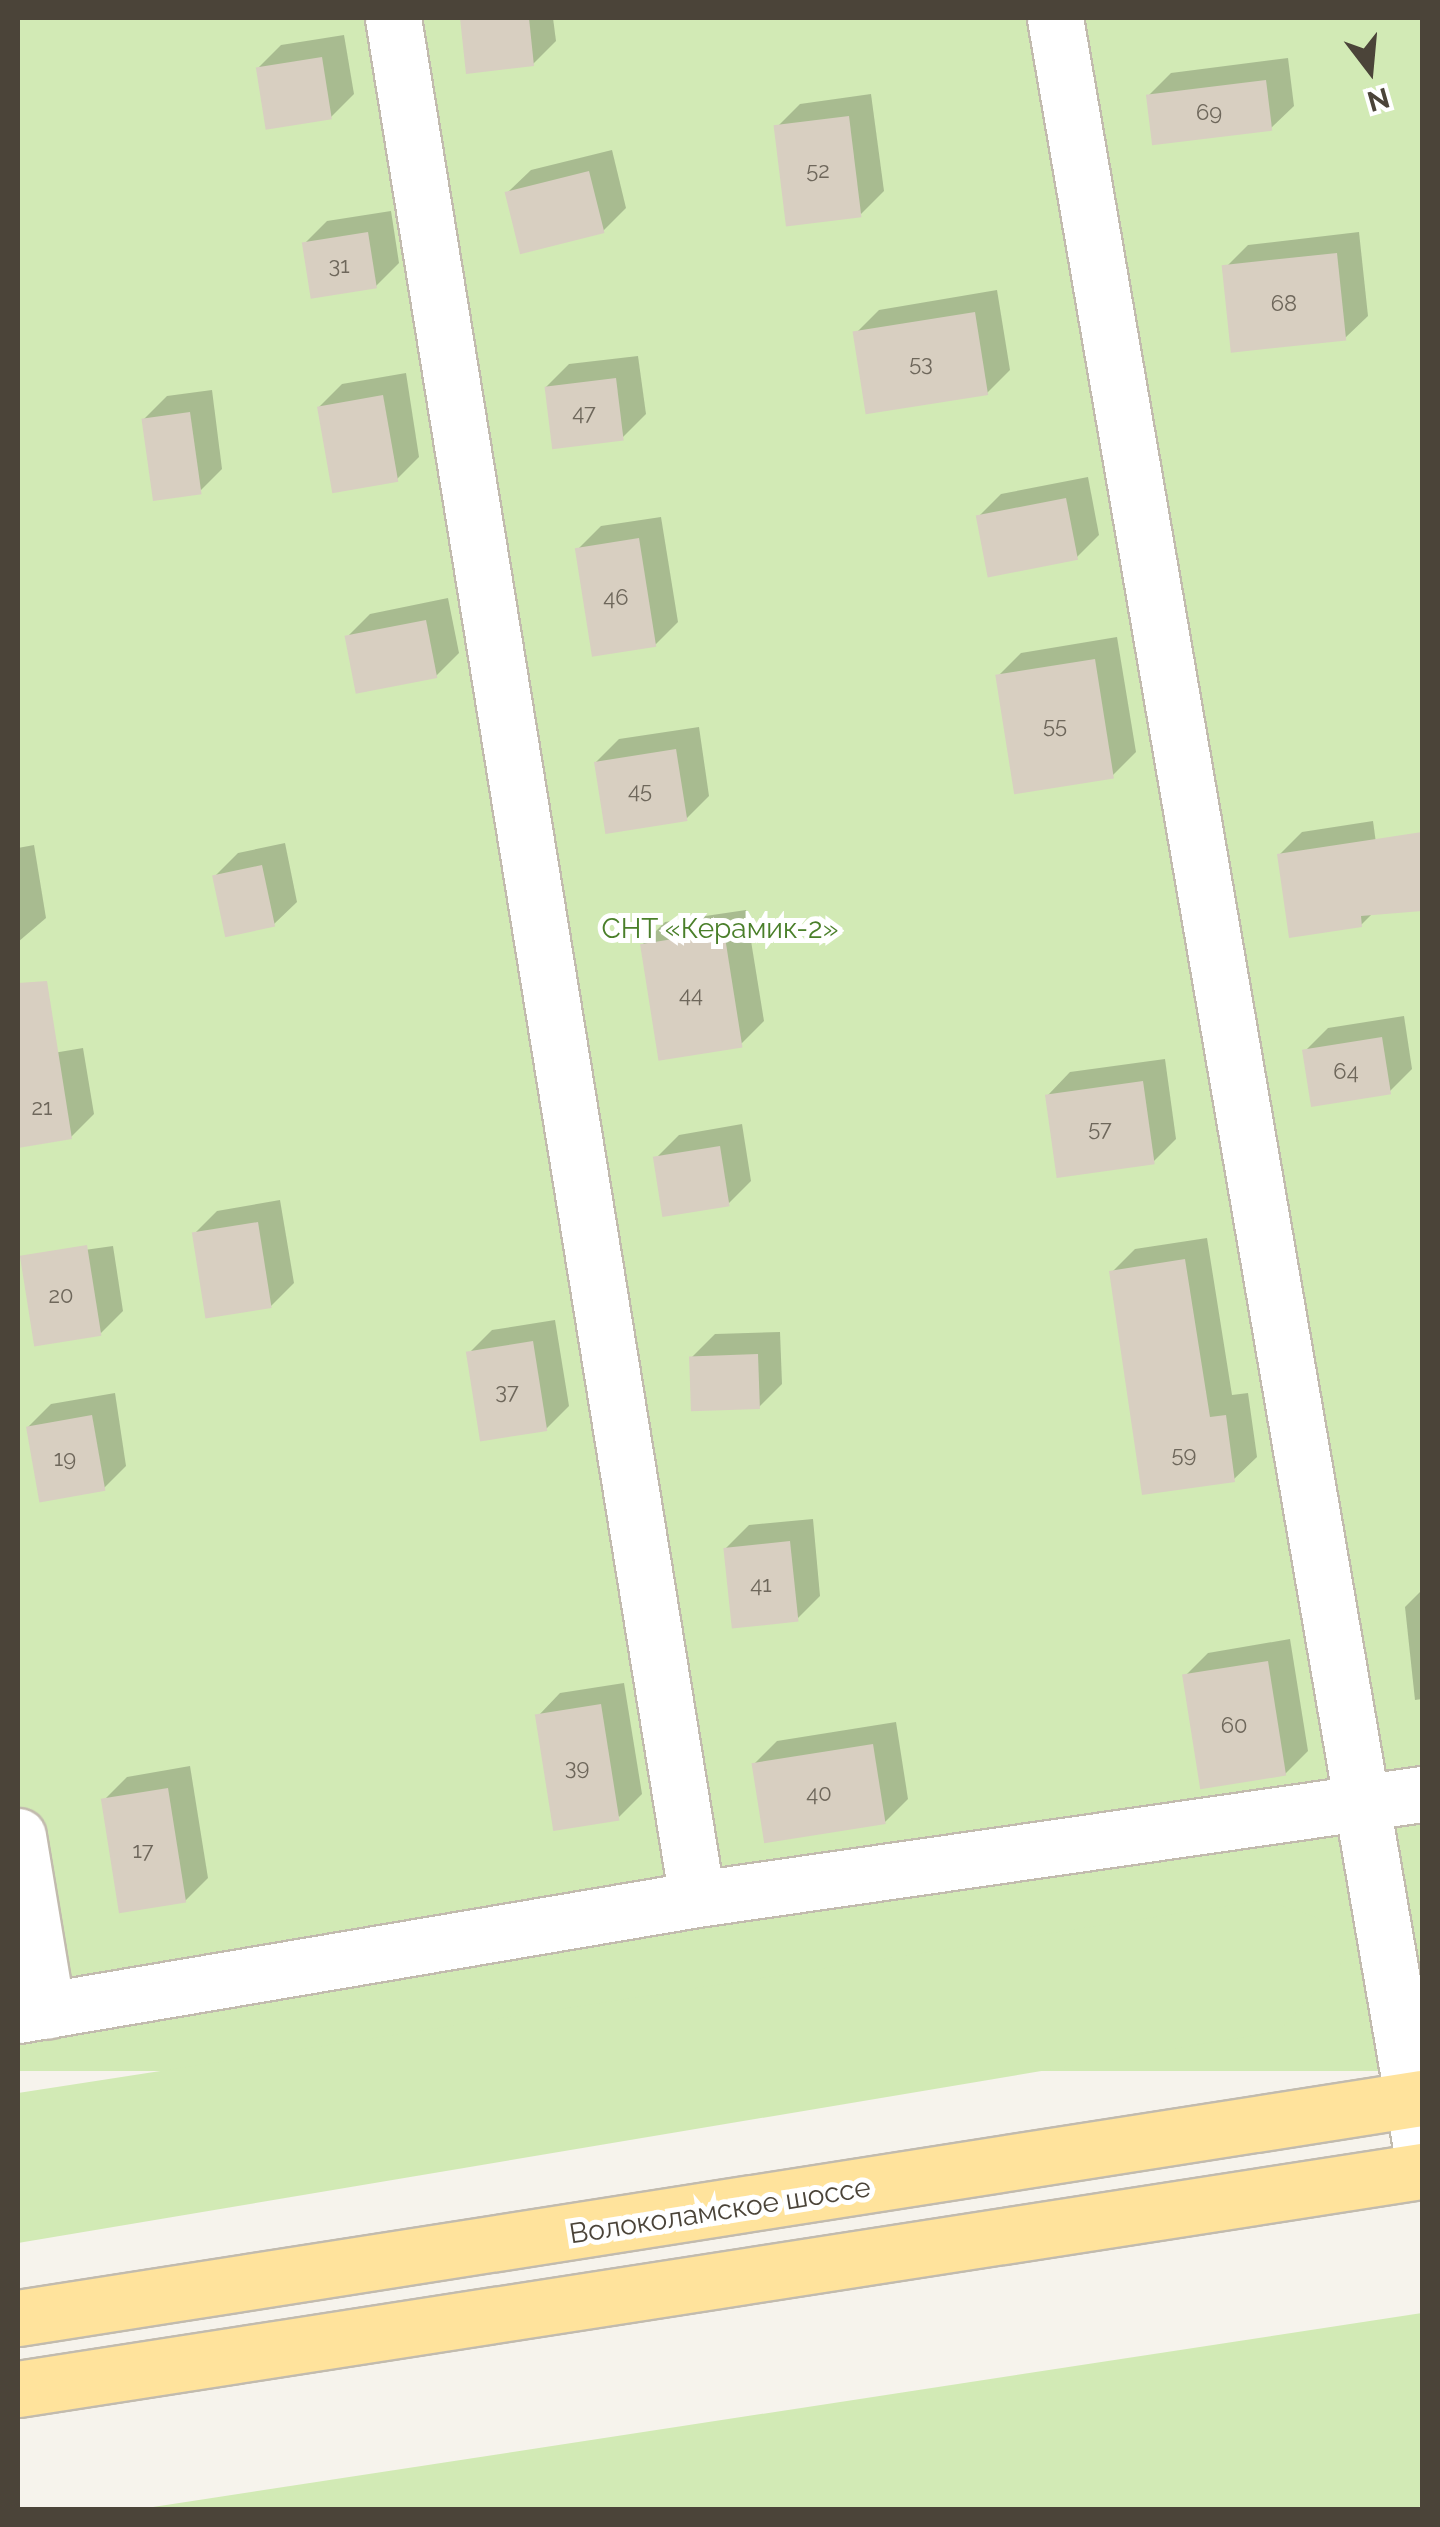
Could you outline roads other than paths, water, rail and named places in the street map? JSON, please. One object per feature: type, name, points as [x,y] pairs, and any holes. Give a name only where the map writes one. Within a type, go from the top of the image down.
[{"type":"main road","name":"Волоколамское шоссе","points":[[18,2318],[1418,2099]]},
{"type":"main road","points":[[18,2389],[1422,2171]]},
{"type":"lane","points":[[392,18],[697,1899]]},
{"type":"lane","points":[[1055,18],[1362,1803],[1418,2099],[1422,2154]]},
{"type":"lane","points":[[18,1836],[32,2013],[697,1899],[1422,1794]]},
{"type":"park label","name":"СНТ «Керамик-2»","points":[[720,929]]}]
